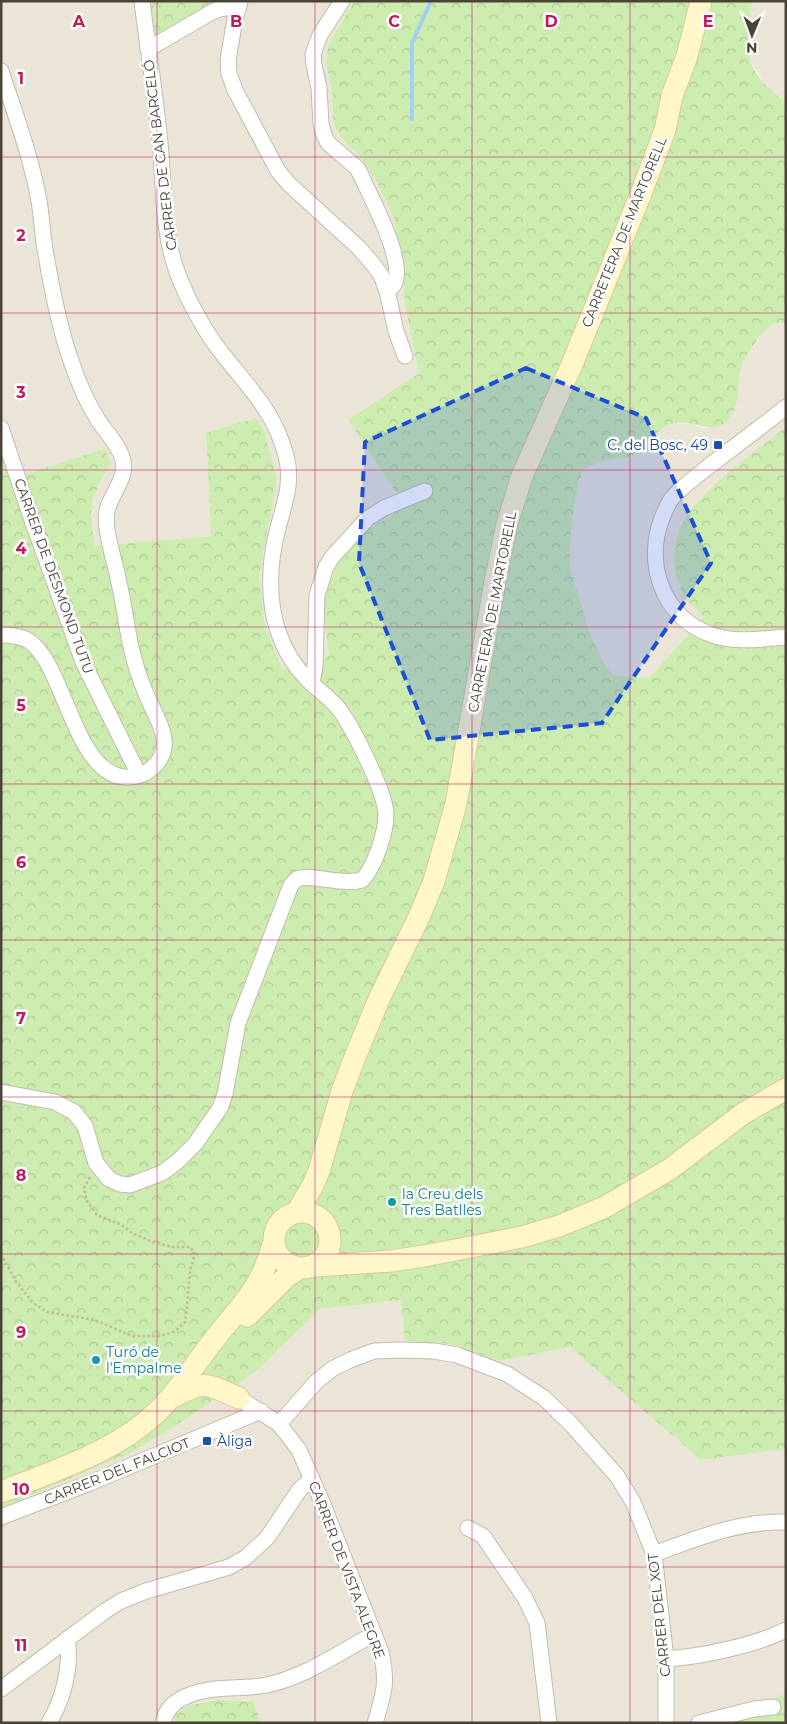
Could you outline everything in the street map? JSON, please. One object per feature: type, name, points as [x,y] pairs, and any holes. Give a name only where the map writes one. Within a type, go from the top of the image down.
[{"type":"main road","name":"CARRETERA DE MARTORELL","points":[[185,1381],[201,1356],[253,1290],[267,1262],[273,1245],[274,1232],[280,1221],[290,1214],[297,1212],[312,1187],[319,1171],[342,1091],[355,1057],[379,999],[419,917],[434,881],[446,842],[463,770],[507,524],[522,476],[580,344],[664,130],[672,96],[687,56],[701,1]]},
{"type":"main road","points":[[664,130],[682,100],[715,1]]},
{"type":"main road","points":[[273,1245],[275,1252],[283,1262],[294,1268],[391,1261],[522,1237],[559,1226],[605,1207],[670,1169],[744,1113],[786,1089]]},
{"type":"main road","name":"CARRETERA DE MARTORELL","points":[[3,1490],[78,1461],[109,1446],[146,1422],[185,1381],[212,1358],[265,1297],[286,1277],[318,1263],[327,1254],[327,1231],[321,1204],[319,1171]]},
{"type":"main road","points":[[297,1212],[315,1215],[327,1231],[347,1250],[364,1257],[391,1261]]},
{"type":"main road","points":[[212,1358],[213,1370],[217,1379],[239,1398]]},
{"type":"main road","points":[[170,1398],[191,1387],[201,1385],[211,1386],[239,1398]]},
{"type":"street","name":"CARRER DE CAN BARCELÓ","points":[[99,1168],[109,1179],[120,1184],[130,1185],[162,1173],[178,1162],[195,1144],[220,1108],[225,1094],[238,1023],[291,885],[296,879],[304,878],[344,883],[362,880],[370,870],[382,837],[386,814],[380,790],[363,751],[339,709],[312,683],[289,656],[278,630],[271,601],[272,560],[284,509],[289,477],[286,457],[280,437],[268,411],[210,336],[183,286],[172,256],[166,230],[160,144],[142,1]]},
{"type":"street","points":[[342,1],[320,36],[313,54],[320,98],[321,124],[328,143],[357,168],[390,238],[394,251],[396,276],[394,285],[387,291]]},
{"type":"street","points":[[148,49],[212,12],[240,4]]},
{"type":"street","points":[[240,4],[234,19],[228,66],[229,74],[241,103],[278,171],[289,184],[359,248],[381,275],[387,291],[396,331],[405,356]]},
{"type":"street","points":[[1,71],[31,163],[40,203],[45,249],[52,286],[70,358],[88,403],[119,452],[123,462],[123,471],[106,512],[107,528],[120,584],[134,660],[147,696],[161,724],[165,740],[164,751],[160,761],[153,768],[139,775],[119,776],[106,771],[100,766],[81,738],[61,692],[36,646],[27,639],[1,635]]},
{"type":"street","points":[[786,407],[672,498],[656,534],[655,558],[657,577],[663,593],[690,624],[724,639],[742,641],[786,637]]},
{"type":"street","name":"CARRER DE DESMOND TUTU","points":[[1,428],[83,662],[139,775]]},
{"type":"street","points":[[312,683],[315,666],[317,595],[326,567],[333,556],[368,518],[384,508],[426,491]]},
{"type":"street","points":[[1,1092],[56,1102],[74,1112],[85,1126],[99,1168]]},
{"type":"street","name":"CARRER DEL XOT","points":[[279,1424],[316,1382],[332,1369],[374,1351],[434,1351],[457,1355],[507,1374],[544,1398],[597,1452],[617,1476],[633,1502],[654,1554],[666,1659],[666,1723]]},
{"type":"street","name":"CARRER DE VISTA ALEGRE","points":[[239,1398],[279,1424],[299,1450],[312,1479],[381,1652],[385,1671],[385,1688],[375,1723]]},
{"type":"street","name":"CARRER DEL FALCIOT","points":[[1,1517],[90,1483],[260,1411]]},
{"type":"street","points":[[1,1689],[121,1601],[146,1591],[229,1567],[245,1558],[267,1538],[300,1489],[312,1479]]},
{"type":"street","points":[[654,1554],[694,1539],[740,1526],[766,1521],[786,1522]]},
{"type":"street","points":[[468,1528],[483,1536],[525,1598],[537,1623],[541,1641],[549,1723]]},
{"type":"street","points":[[666,1659],[726,1649],[786,1630]]},
{"type":"street","points":[[163,1723],[170,1706],[190,1694],[267,1685],[286,1679],[303,1672],[374,1634]]},
{"type":"street","points":[[49,1723],[62,1692],[69,1651],[67,1639]]},
{"type":"street","points":[[700,1723],[754,1709],[773,1708]]},
{"type":"path","points":[[1,1254],[15,1280],[33,1303],[47,1312],[95,1320],[132,1336],[159,1336],[174,1332],[185,1322],[188,1307],[190,1270],[195,1254],[190,1246],[171,1248],[132,1233],[122,1226],[97,1216],[87,1201],[84,1188],[87,1180],[99,1168]]},
{"type":"highlighted area","points":[[526,368],[646,418],[711,563],[602,723],[430,740],[359,563],[365,442]]},
{"type":"shaded area","points":[[1,1],[150,1],[157,55],[233,1],[354,1],[328,45],[326,63],[332,91],[333,124],[342,139],[357,153],[376,180],[394,218],[402,266],[405,305],[419,373],[348,420],[406,506],[360,536],[328,590],[324,613],[324,630],[329,656],[282,669],[265,627],[259,576],[273,498],[206,433],[211,536],[95,546],[92,505],[96,491],[104,476],[104,449],[10,479],[1,455]]},
{"type":"shaded area","points":[[752,1],[786,1],[786,102],[773,93],[763,81],[748,56]]},
{"type":"shaded area","points":[[780,321],[786,323],[786,427],[703,496],[685,518],[674,546],[676,572],[686,598],[704,617],[649,678],[613,675],[603,661],[591,636],[570,568],[571,527],[578,483],[585,468],[598,462],[641,449],[650,438],[662,429],[675,423],[690,424],[704,428],[717,426],[736,408],[741,366],[766,328]]},
{"type":"shaded area","points":[[401,1300],[405,1341],[451,1344],[499,1361],[570,1346],[701,1460],[786,1449],[786,1694],[728,1712],[731,1723],[261,1723],[253,1701],[218,1700],[200,1702],[175,1715],[175,1723],[1,1723],[1,1508],[258,1370],[320,1309]]},
{"type":"green space","points":[[150,1],[233,1],[157,55]]},
{"type":"green space","points":[[354,1],[752,1],[748,44],[751,63],[763,82],[786,102],[786,323],[774,324],[764,331],[745,359],[741,368],[738,394],[733,413],[723,424],[717,427],[710,427],[682,422],[675,423],[662,429],[641,449],[629,457],[601,462],[585,468],[578,483],[571,527],[570,568],[591,636],[603,661],[613,675],[649,678],[704,617],[687,600],[677,578],[674,557],[677,536],[681,526],[707,492],[786,427],[786,1449],[701,1460],[570,1347],[499,1361],[451,1344],[405,1341],[401,1300],[320,1309],[258,1370],[178,1424],[130,1453],[1,1508],[1,455],[10,479],[104,449],[111,462],[98,487],[92,505],[95,546],[211,536],[206,433],[256,418],[263,427],[277,479],[259,576],[265,627],[282,669],[329,656],[324,614],[327,593],[334,571],[352,543],[405,506],[348,420],[419,373],[405,305],[402,266],[394,218],[376,180],[357,153],[342,139],[333,124],[332,91],[326,63],[328,45]]},
{"type":"green space","points":[[786,1694],[786,1723],[731,1723],[728,1712]]},
{"type":"green space","points":[[218,1700],[253,1701],[261,1723],[175,1723],[175,1715],[185,1708]]},
{"type":"waterway","points":[[412,119],[412,43],[431,1]]},
{"type":"place","name":"C. del Bosc, 49","points":[[718,445]]},
{"type":"place","name":"la Creu dels Tres Batlles","points":[[392,1202]]},
{"type":"place","name":"Turó de l'Empalme","points":[[96,1360]]},
{"type":"place","name":"Àliga","points":[[207,1441]]}]
